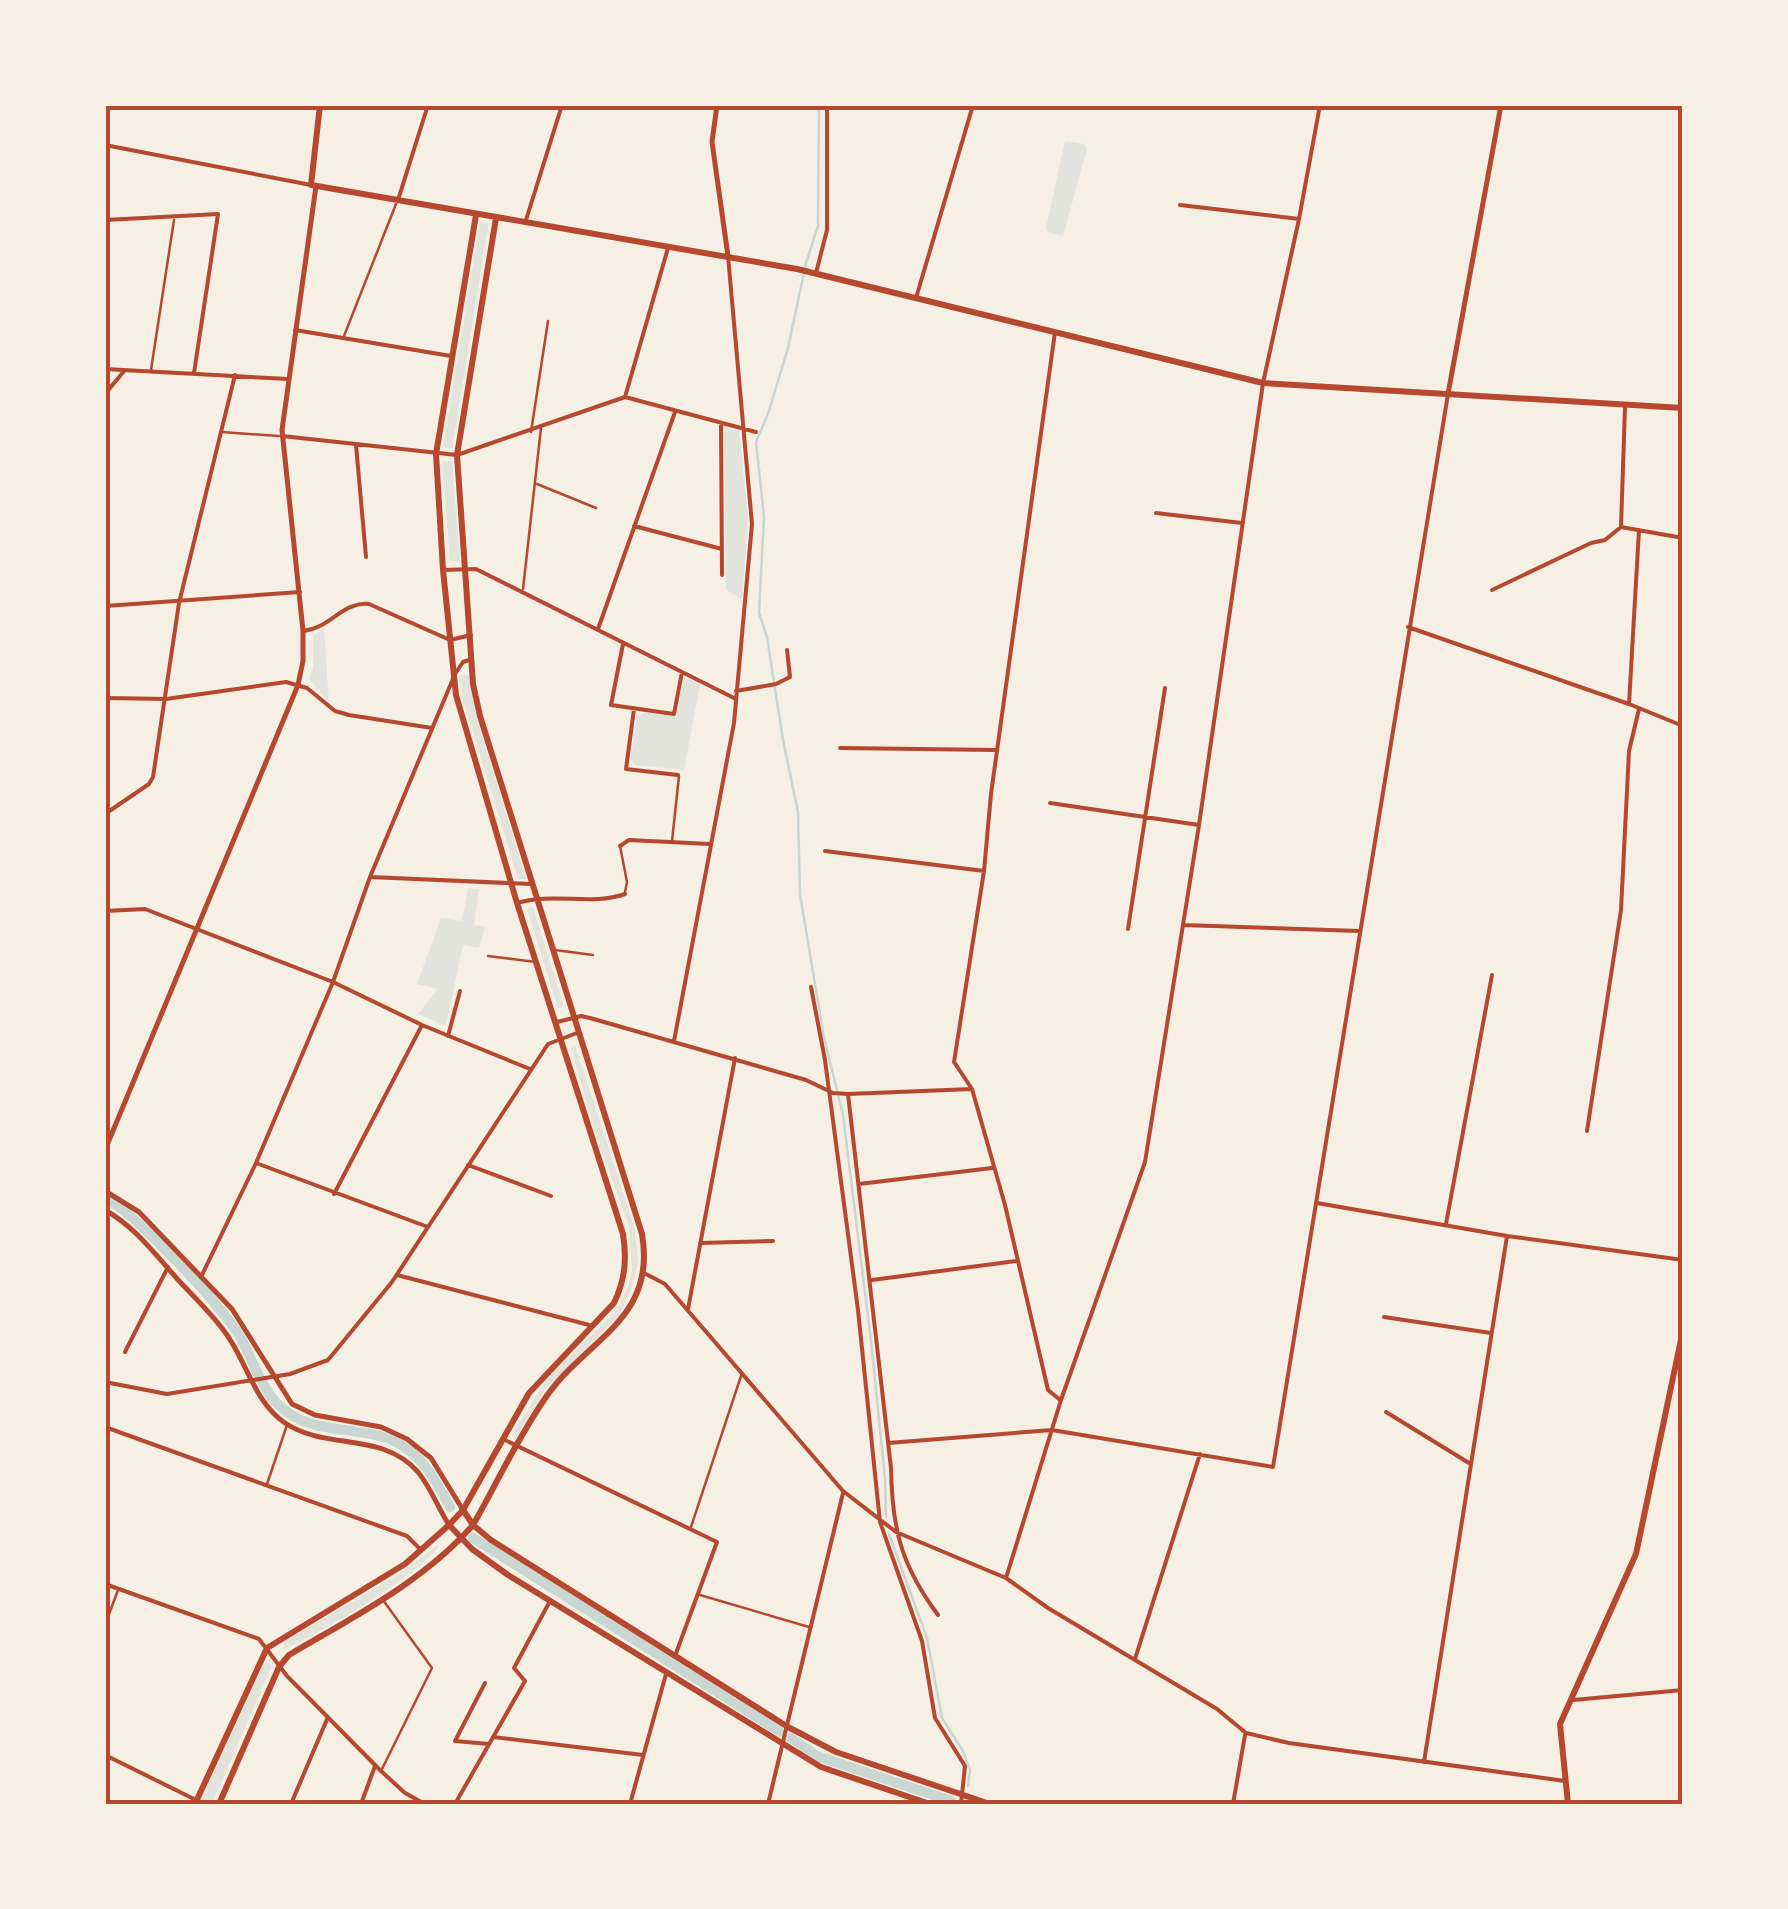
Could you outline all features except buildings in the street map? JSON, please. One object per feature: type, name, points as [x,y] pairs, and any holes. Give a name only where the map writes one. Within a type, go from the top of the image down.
[{"type":"main road","points":[[320,105],[314,185],[808,272],[1262,384],[1683,408]]},
{"type":"main road","points":[[196,1802],[267,1648],[405,1564],[464,1510],[538,1382],[614,1304],[622,1286],[624,1234],[512,885],[456,695],[436,454],[476,215]]},
{"type":"main road","points":[[218,1804],[279,1667],[289,1655],[414,1580],[461,1539],[552,1389],[615,1329],[635,1300],[644,1273],[642,1234],[480,716],[472,659],[458,455],[496,218]]},
{"type":"main road","points":[[1568,1804],[1560,1724],[1636,1554],[1683,1330]]},
{"type":"main road","points":[[464,1510],[473,1525],[522,1560],[788,1727],[836,1752],[962,1799],[990,1804]]},
{"type":"main road","points":[[449,1525],[496,1567],[821,1767],[930,1804]]},
{"type":"street","points":[[398,200],[428,105]]},
{"type":"street","points":[[524,223],[562,105]]},
{"type":"street","points":[[674,1041],[736,699],[752,524],[728,256],[712,142],[717,105]]},
{"type":"street","points":[[808,272],[827,230],[827,105]]},
{"type":"street","points":[[916,298],[973,105]]},
{"type":"street","points":[[1006,1578],[1061,1400],[1146,1162],[1262,384],[1320,105]]},
{"type":"street","points":[[888,1443],[1052,1430],[1272,1467],[1408,626],[1501,105]]},
{"type":"street","points":[[105,145],[314,185],[282,436],[304,630],[298,685],[105,1150]]},
{"type":"street","points":[[1180,205],[1299,219]]},
{"type":"street","points":[[105,220],[218,214],[194,373]]},
{"type":"street","points":[[624,397],[669,247]]},
{"type":"street","points":[[295,330],[452,356]]},
{"type":"street","points":[[1055,332],[984,871],[954,1062],[972,1089],[1005,1205],[1048,1390],[1061,1400]]},
{"type":"street","points":[[105,369],[288,379]]},
{"type":"street","points":[[105,394],[126,370]]},
{"type":"street","points":[[105,814],[149,784],[153,777],[180,603],[235,376]]},
{"type":"street","points":[[282,436],[458,455],[624,397],[756,432]]},
{"type":"street","points":[[1621,527],[1625,406]]},
{"type":"street","points":[[598,629],[676,411]]},
{"type":"street","points":[[720,423],[722,575]]},
{"type":"street","points":[[356,445],[366,557]]},
{"type":"street","points":[[1156,513],[1242,523]]},
{"type":"street","points":[[634,526],[722,549]]},
{"type":"street","points":[[1492,590],[1605,540],[1621,527],[1683,538]]},
{"type":"street","points":[[1629,704],[1639,530]]},
{"type":"street","points":[[444,570],[466,567],[736,699]]},
{"type":"street","points":[[105,606],[300,592]]},
{"type":"street","points":[[304,630],[315,630],[359,603],[450,640],[471,635]]},
{"type":"street","points":[[1408,626],[1683,726]]},
{"type":"street","points":[[623,644],[611,705],[674,714],[682,672]]},
{"type":"street","points":[[736,691],[790,677],[787,650]]},
{"type":"street","points":[[201,1278],[333,982],[370,877],[455,674],[462,662],[472,659]]},
{"type":"street","points":[[105,700],[166,700],[286,682],[307,688],[335,710],[432,728]]},
{"type":"street","points":[[1128,930],[1165,688]]},
{"type":"street","points":[[634,709],[626,769],[678,774]]},
{"type":"street","points":[[1587,1131],[1621,910],[1628,751],[1639,709]]},
{"type":"street","points":[[840,748],[997,750]]},
{"type":"street","points":[[1050,803],[1199,826]]},
{"type":"street","points":[[620,846],[629,840],[710,844]]},
{"type":"street","points":[[825,850],[984,871]]},
{"type":"street","points":[[370,877],[533,884]]},
{"type":"street","points":[[518,903],[536,897],[610,899],[625,894]]},
{"type":"street","points":[[105,911],[146,909],[333,982],[530,1069]]},
{"type":"street","points":[[1182,926],[1358,931]]},
{"type":"street","points":[[1446,1224],[1492,976]]},
{"type":"street","points":[[811,987],[831,1092],[880,1522],[922,1641],[935,1718],[965,1766],[962,1799]]},
{"type":"street","points":[[448,1036],[460,990]]},
{"type":"street","points":[[557,1022],[590,1018],[735,1058],[831,1092],[972,1089]]},
{"type":"street","points":[[334,1194],[422,1024]]},
{"type":"street","points":[[105,1382],[167,1394],[313,1368],[328,1360],[397,1275],[548,1044],[580,1033]]},
{"type":"street","points":[[688,1310],[735,1058]]},
{"type":"street","points":[[844,1093],[870,1280],[892,1514],[916,1585],[938,1616]]},
{"type":"street","points":[[256,1162],[428,1227]]},
{"type":"street","points":[[468,1164],[552,1196]]},
{"type":"street","points":[[859,1184],[992,1168]]},
{"type":"street","points":[[105,1191],[139,1212],[246,1326],[269,1376],[286,1396],[304,1411],[380,1427],[419,1446],[464,1510]]},
{"type":"street","points":[[1317,1203],[1507,1236],[1683,1260]]},
{"type":"street","points":[[105,1210],[128,1224],[227,1335],[273,1413],[288,1424],[323,1437],[396,1453],[420,1475],[449,1525]]},
{"type":"street","points":[[1424,1762],[1507,1236]]},
{"type":"street","points":[[700,1243],[773,1241]]},
{"type":"street","points":[[870,1280],[1016,1261]]},
{"type":"street","points":[[125,1352],[168,1267]]},
{"type":"street","points":[[644,1273],[666,1284],[844,1491],[880,1522],[1006,1578],[1048,1608],[1217,1709],[1246,1734],[1566,1781]]},
{"type":"street","points":[[397,1275],[593,1326]]},
{"type":"street","points":[[1384,1317],[1491,1333]]},
{"type":"street","points":[[1386,1412],[1469,1463]]},
{"type":"street","points":[[105,1427],[407,1536],[422,1550]]},
{"type":"street","points":[[502,1439],[716,1542],[675,1656]]},
{"type":"street","points":[[1135,1660],[1200,1454]]},
{"type":"street","points":[[768,1804],[844,1491]]},
{"type":"street","points":[[105,1584],[259,1639],[279,1667],[328,1718],[405,1793],[425,1804]]},
{"type":"street","points":[[455,1804],[525,1681],[514,1668],[550,1601]]},
{"type":"street","points":[[630,1804],[666,1674]]},
{"type":"street","points":[[485,1683],[455,1741],[489,1744]]},
{"type":"street","points":[[1569,1700],[1683,1690]]},
{"type":"street","points":[[291,1804],[328,1718]]},
{"type":"street","points":[[1232,1804],[1246,1734]]},
{"type":"street","points":[[493,1737],[643,1755]]},
{"type":"street","points":[[105,1755],[196,1802]]},
{"type":"street","points":[[361,1804],[376,1765]]},
{"type":"lane","points":[[344,338],[398,200]]},
{"type":"lane","points":[[150,371],[175,216]]},
{"type":"lane","points":[[531,432],[548,321]]},
{"type":"lane","points":[[522,592],[542,427]]},
{"type":"lane","points":[[221,432],[282,436]]},
{"type":"lane","points":[[536,483],[596,508]]},
{"type":"lane","points":[[672,842],[681,778],[678,774]]},
{"type":"lane","points":[[620,846],[625,894]]},
{"type":"lane","points":[[554,950],[594,954]]},
{"type":"lane","points":[[488,956],[538,962]]},
{"type":"lane","points":[[690,1528],[742,1372]]},
{"type":"lane","points":[[266,1485],[288,1424]]},
{"type":"lane","points":[[105,1625],[119,1589]]},
{"type":"lane","points":[[698,1594],[809,1626]]},
{"type":"lane","points":[[382,1599],[432,1668],[382,1771]]},
{"type":"shaded area","points":[[1065,141],[1084,144],[1087,149],[1063,236],[1046,228]]},
{"type":"shaded area","points":[[480,222],[489,223],[452,449],[443,447]]},
{"type":"shaded area","points":[[727,429],[739,431],[748,519],[742,599],[726,590]]},
{"type":"shaded area","points":[[452,461],[460,561],[450,561],[442,462]]},
{"type":"shaded area","points":[[324,628],[329,702],[309,679],[313,636]]},
{"type":"shaded area","points":[[469,675],[474,710],[526,879],[518,879],[462,697],[459,676]]},
{"type":"shaded area","points":[[689,679],[700,685],[684,770],[635,765],[631,759],[637,716],[676,716],[683,681]]},
{"type":"shaded area","points":[[468,888],[479,889],[474,925],[485,927],[479,948],[463,945],[446,1026],[418,1014],[438,989],[417,984],[441,918],[462,921]]},
{"type":"shaded area","points":[[533,907],[564,1007],[558,1008],[527,909]]},
{"type":"shaded area","points":[[575,1045],[635,1229],[638,1263],[620,1314],[545,1390],[516,1438],[512,1435],[546,1380],[616,1311],[632,1271],[629,1226],[601,1150],[571,1049]]},
{"type":"shaded area","points":[[439,1544],[394,1585],[283,1649],[285,1641],[400,1574]]},
{"type":"shaded area","points":[[265,1661],[272,1666],[212,1804],[200,1804]]},
{"type":"waterway","points":[[819,105],[818,226],[788,348],[756,442],[764,517],[759,613],[767,637],[798,812],[800,894],[824,1037],[843,1115],[871,1341],[886,1517]]},
{"type":"waterway","points":[[105,1198],[155,1240],[215,1303],[239,1335],[262,1382],[281,1407],[311,1424],[395,1442],[422,1463],[450,1507]]},
{"type":"waterway","points":[[889,1534],[927,1638],[942,1718],[970,1770],[968,1786]]},
{"type":"waterway","points":[[473,1538],[779,1731]]},
{"type":"waterway","points":[[791,1738],[817,1756],[951,1801]]}]
